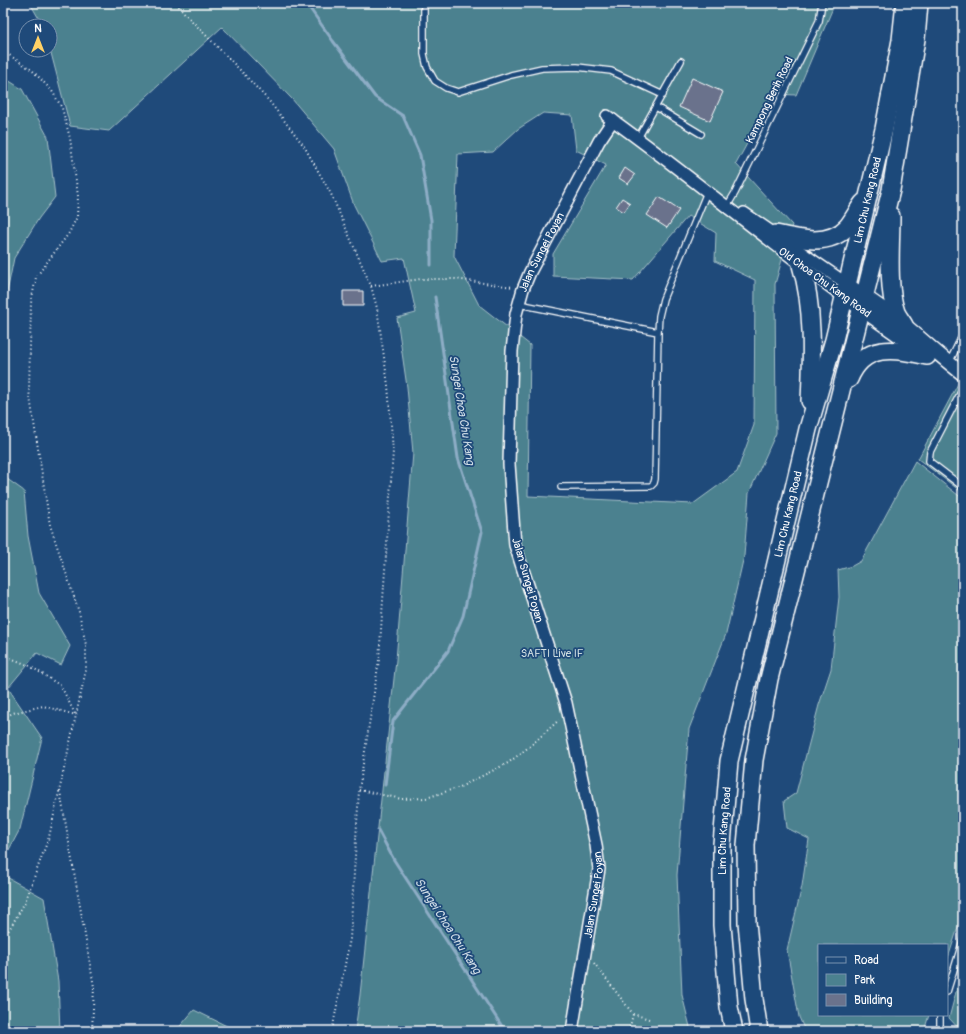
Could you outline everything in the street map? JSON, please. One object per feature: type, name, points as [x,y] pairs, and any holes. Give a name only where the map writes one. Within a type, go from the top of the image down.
[{"type":"main road","name":"Lim Chu Kang Road","points":[[734,1031],[729,1007],[722,925],[722,844],[729,762],[808,429],[834,340],[887,114],[901,40],[905,3]]},
{"type":"main road","name":"Lim Chu Kang Road","points":[[759,1031],[754,999],[747,922],[746,845],[754,760],[769,679],[891,190],[916,39],[919,3]]},
{"type":"main road","points":[[891,190],[891,279],[894,304],[904,325]]},
{"type":"main road","points":[[776,234],[802,240],[829,238],[846,228],[868,194]]},
{"type":"main road","points":[[801,265],[806,280],[808,294],[812,364],[808,429]]},
{"type":"main road","points":[[837,408],[852,372],[863,358],[874,352],[886,350],[900,350],[927,356]]},
{"type":"street","name":"Old Choa Chu Kang Road","points":[[610,118],[638,138],[801,265],[846,290]]},
{"type":"street","name":"Jalan Sungei Poyan","points":[[572,1031],[584,951],[599,869],[596,845],[568,712],[515,545],[509,464],[512,351],[516,314],[523,289],[537,258],[600,141],[610,118]]},
{"type":"street","name":"Old Choa Chu Kang Road","points":[[707,192],[729,203],[776,234],[927,356],[949,364]]},
{"type":"street","name":"Old Choa Chu Kang Road","points":[[863,303],[904,325],[927,343],[949,364],[963,374]]},
{"type":"lane","points":[[424,3],[424,54],[427,67],[435,81],[446,88],[458,92],[511,75],[542,68],[577,67],[611,71],[663,95]]},
{"type":"lane","name":"Kampong Berih Road","points":[[729,203],[819,21],[822,3]]},
{"type":"lane","points":[[638,138],[681,61]]},
{"type":"lane","points":[[656,107],[701,134]]},
{"type":"lane","points":[[561,487],[651,486],[654,483],[659,316],[663,299],[707,192]]},
{"type":"lane","points":[[519,304],[658,332]]},
{"type":"lane","points":[[949,364],[963,334]]},
{"type":"lane","points":[[963,388],[930,452],[929,461],[963,487]]},
{"type":"lane","points":[[948,989],[963,940]]},
{"type":"lane","points":[[940,1016],[940,1026],[942,1031]]},
{"type":"path","points":[[176,3],[269,101],[304,146],[331,194],[371,286],[377,308],[388,385],[393,451],[379,660],[358,790],[350,939],[332,1031]]},
{"type":"path","points":[[3,52],[32,70],[52,91],[62,108],[70,138],[78,196],[77,217],[69,233],[36,277],[31,303],[29,391],[50,525],[78,612],[86,645],[86,670],[49,837],[25,902],[9,930],[3,937]]},
{"type":"path","points":[[371,286],[421,278],[455,278],[523,289]]},
{"type":"path","points":[[3,655],[30,666],[60,686],[76,715]]},
{"type":"path","points":[[3,718],[13,713],[43,706],[76,715]]},
{"type":"path","points":[[358,790],[402,799],[426,798],[460,787],[508,763],[529,747],[568,712]]},
{"type":"path","points":[[60,790],[94,987],[92,1031]]},
{"type":"path","points":[[584,951],[633,1014],[649,1019]]},
{"type":"path","points":[[629,1031],[633,1014]]},
{"type":"green space","name":"SAFTI Live IF","points":[[30,3],[835,3],[796,95],[774,94],[736,164],[792,225],[775,284],[776,433],[749,493],[744,556],[726,634],[689,729],[677,875],[682,995],[691,1031],[355,1031],[396,660],[413,453],[407,387],[397,318],[416,313],[404,258],[382,261],[354,205],[334,149],[292,99],[222,27],[109,131],[70,126],[52,58],[58,58],[58,18],[38,18]],"holes":[[[543,113],[572,115],[576,150],[606,165],[553,254],[553,276],[633,280],[688,216],[716,233],[715,261],[755,280],[754,425],[737,472],[693,504],[528,496],[530,345],[479,305],[454,256],[458,154],[493,152],[518,129]]]},
{"type":"green space","points":[[3,77],[22,89],[48,137],[55,197],[39,218],[14,258],[3,312]]},
{"type":"green space","points":[[960,380],[963,382],[963,493],[918,459]]},
{"type":"green space","points":[[915,461],[963,499],[963,912],[948,958],[948,944],[818,944],[818,1016],[929,1016],[924,1031],[805,1031],[799,1017],[787,950],[802,886],[809,839],[787,828],[784,801],[796,793],[819,705],[831,669],[839,597],[838,570],[852,566],[861,561]]},
{"type":"green space","points":[[3,476],[24,491],[28,536],[39,593],[70,646],[61,665],[37,653],[8,688],[42,738],[20,829],[3,861]]},
{"type":"green space","points":[[3,875],[44,898],[58,981],[60,1031],[3,1031]]},
{"type":"green space","points":[[963,966],[963,1031],[961,1031],[949,1018]]},
{"type":"green space","points":[[194,1010],[237,1031],[176,1031]]},
{"type":"building","points":[[692,78],[723,92],[710,121],[679,107]]},
{"type":"building","points":[[625,168],[635,175],[628,184],[619,178]]},
{"type":"building","points":[[659,197],[679,210],[667,228],[647,215]]},
{"type":"building","points":[[622,198],[630,203],[624,212],[616,207]]},
{"type":"building","points":[[343,291],[363,291],[363,306],[343,306]]},
{"type":"waterway","name":"Sungei Choa Chu Kang","points":[[306,3],[375,97],[403,116],[420,155],[431,220],[431,265]]},
{"type":"waterway","name":"Sungei Choa Chu Kang","points":[[385,785],[393,721],[448,651],[463,616],[482,532],[458,458],[435,297]]},
{"type":"waterway","name":"Sungei Choa Chu Kang","points":[[378,830],[394,860],[505,1031]]}]
